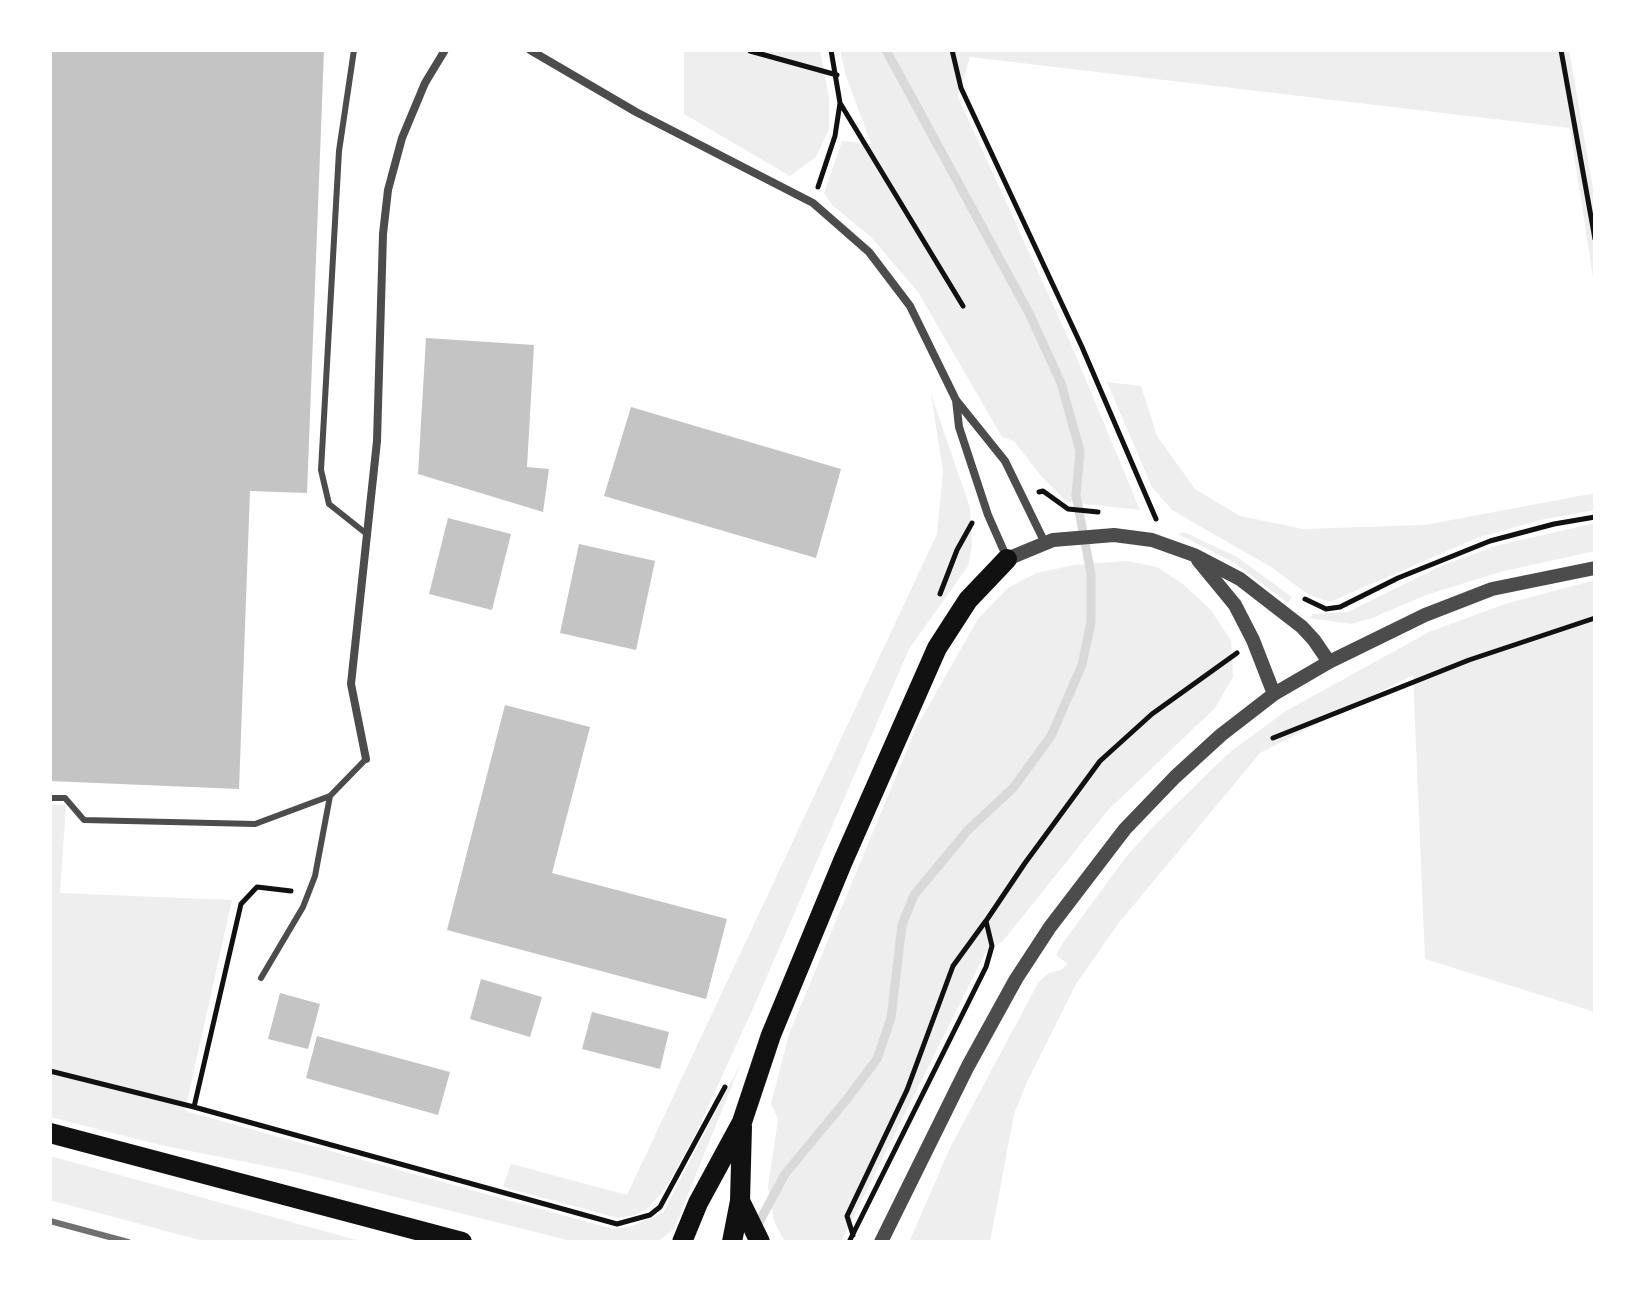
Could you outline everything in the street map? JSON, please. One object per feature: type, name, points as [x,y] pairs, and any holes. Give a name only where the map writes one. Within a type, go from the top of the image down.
[{"type":"main road","points":[[682,1242],[698,1203],[742,1122],[771,1035],[843,861],[937,648],[968,600],[1007,559]]},
{"type":"main road","points":[[732,1242],[744,1208],[742,1122]]},
{"type":"main road","points":[[50,1133],[462,1242]]},
{"type":"main road","points":[[744,1208],[760,1242]]},
{"type":"street","points":[[366,759],[351,684],[377,441],[383,234],[388,190],[402,138],[425,83],[445,50]]},
{"type":"street","points":[[530,50],[636,112],[813,203],[869,252],[910,306],[956,400],[1005,461],[1049,542]]},
{"type":"street","points":[[956,400],[959,427],[988,515],[1007,559],[1049,542],[1114,535],[1152,540],[1194,555],[1240,579],[1273,603],[1314,640],[1329,662]]},
{"type":"street","points":[[1194,555],[1235,605],[1253,640],[1274,694]]},
{"type":"street","points":[[881,1242],[968,1066],[1016,979],[1050,927],[1125,829],[1221,735],[1274,694],[1329,662],[1425,615],[1492,589],[1595,568]]},
{"type":"lane","points":[[354,50],[339,151],[321,470],[329,504],[368,535]]},
{"type":"lane","points":[[50,798],[65,798],[84,820],[255,824],[330,796],[366,759]]},
{"type":"lane","points":[[261,978],[303,907],[315,876],[330,796]]},
{"type":"path","points":[[813,203],[835,136],[840,103],[831,50]]},
{"type":"path","points":[[952,50],[961,88],[1082,347],[1137,479],[1157,516],[1152,540]]},
{"type":"path","points":[[1561,50],[1595,239]]},
{"type":"path","points":[[750,51],[837,75]]},
{"type":"path","points":[[840,103],[963,306]]},
{"type":"path","points":[[1025,497],[1043,491],[1068,509],[1092,512]]},
{"type":"path","points":[[935,605],[972,522],[988,515]]},
{"type":"path","points":[[1302,597],[1326,609],[1340,607],[1398,578],[1490,541],[1595,517]]},
{"type":"path","points":[[1273,738],[1469,660],[1595,618]]},
{"type":"path","points":[[853,1235],[847,1216],[907,1090],[953,966],[1100,761],[1152,714],[1253,640]]},
{"type":"path","points":[[194,1107],[241,904],[257,887],[308,893]]},
{"type":"path","points":[[849,1242],[986,967],[992,946],[986,921]]},
{"type":"path","points":[[50,1071],[194,1107],[617,1224],[650,1215],[660,1207],[729,1078]]},
{"type":"shaded area","points":[[684,50],[820,50],[829,98],[829,129],[816,157],[790,176],[684,114]]},
{"type":"shaded area","points":[[840,50],[1569,50],[1595,200],[1595,290],[1570,128],[970,57],[958,97],[1071,344],[1140,510],[1067,502],[1041,476],[1014,441],[1002,437],[918,292],[871,237],[833,206],[824,193],[842,141],[871,144],[846,76]]},
{"type":"shaded area","points":[[1107,382],[1141,386],[1157,436],[1195,489],[1240,516],[1303,529],[1425,525],[1595,493],[1595,510],[1540,520],[1477,538],[1330,602],[1309,595],[1271,567],[1172,510],[1152,487]]},
{"type":"shaded area","points":[[931,394],[970,508],[972,545],[968,566],[909,649],[697,1131],[665,1189],[647,1209],[635,1215],[618,1218],[503,1187],[511,1164],[627,1195],[937,534],[943,471]]},
{"type":"shaded area","points":[[1595,523],[1595,551],[1500,572],[1426,595],[1351,624],[1309,618],[1313,614],[1348,612],[1439,567],[1495,546]]},
{"type":"shaded area","points":[[1184,532],[1237,557],[1292,597],[1288,603],[1233,562],[1178,534]]},
{"type":"shaded area","points":[[1126,561],[1157,567],[1184,585],[1211,610],[1231,641],[1233,677],[1215,708],[1108,810],[1003,941],[985,953],[841,1242],[785,1242],[774,1221],[768,1187],[778,1119],[771,1104],[789,1034],[917,726],[978,619],[1008,588],[1036,573],[1074,565]]},
{"type":"shaded area","points":[[1595,580],[1595,1012],[1425,959],[1413,675],[1260,753],[1118,924],[1076,984],[1014,1114],[990,1242],[909,1242],[951,1146],[1038,983],[1049,973],[1061,970],[1068,964],[1056,955],[1062,944],[1126,857],[1230,752],[1286,711],[1429,632],[1505,604]]},
{"type":"shaded area","points":[[50,805],[66,805],[60,893],[232,900],[185,1111],[613,1229],[632,1226],[663,1213],[741,1063],[674,1229],[657,1242],[575,1242],[296,1172],[160,1145],[50,1117]]},
{"type":"shaded area","points":[[50,1156],[364,1242],[207,1242],[50,1200]]},
{"type":"building","points":[[50,50],[324,50],[307,493],[250,491],[239,789],[50,781]]},
{"type":"building","points":[[426,338],[534,345],[527,467],[549,469],[543,512],[418,474]]},
{"type":"building","points":[[631,407],[841,469],[816,558],[604,496]]},
{"type":"building","points":[[448,518],[511,534],[492,610],[429,594]]},
{"type":"building","points":[[579,544],[655,561],[636,650],[560,633]]},
{"type":"building","points":[[505,705],[590,727],[552,873],[727,919],[706,999],[447,930]]},
{"type":"building","points":[[481,979],[542,997],[530,1037],[470,1019]]},
{"type":"building","points":[[280,993],[320,1004],[308,1049],[268,1039]]},
{"type":"building","points":[[592,1012],[669,1032],[660,1069],[582,1049]]},
{"type":"building","points":[[317,1036],[450,1072],[438,1115],[306,1078]]},
{"type":"waterway","points":[[756,1228],[785,1174],[877,1059],[891,1018],[902,925],[914,895],[968,830],[1013,788],[1051,736],[1082,665],[1091,622],[1091,574],[1076,495],[1080,451],[1061,383],[1030,315],[886,50]]},
{"type":"railway","points":[[50,1221],[128,1242]]}]
